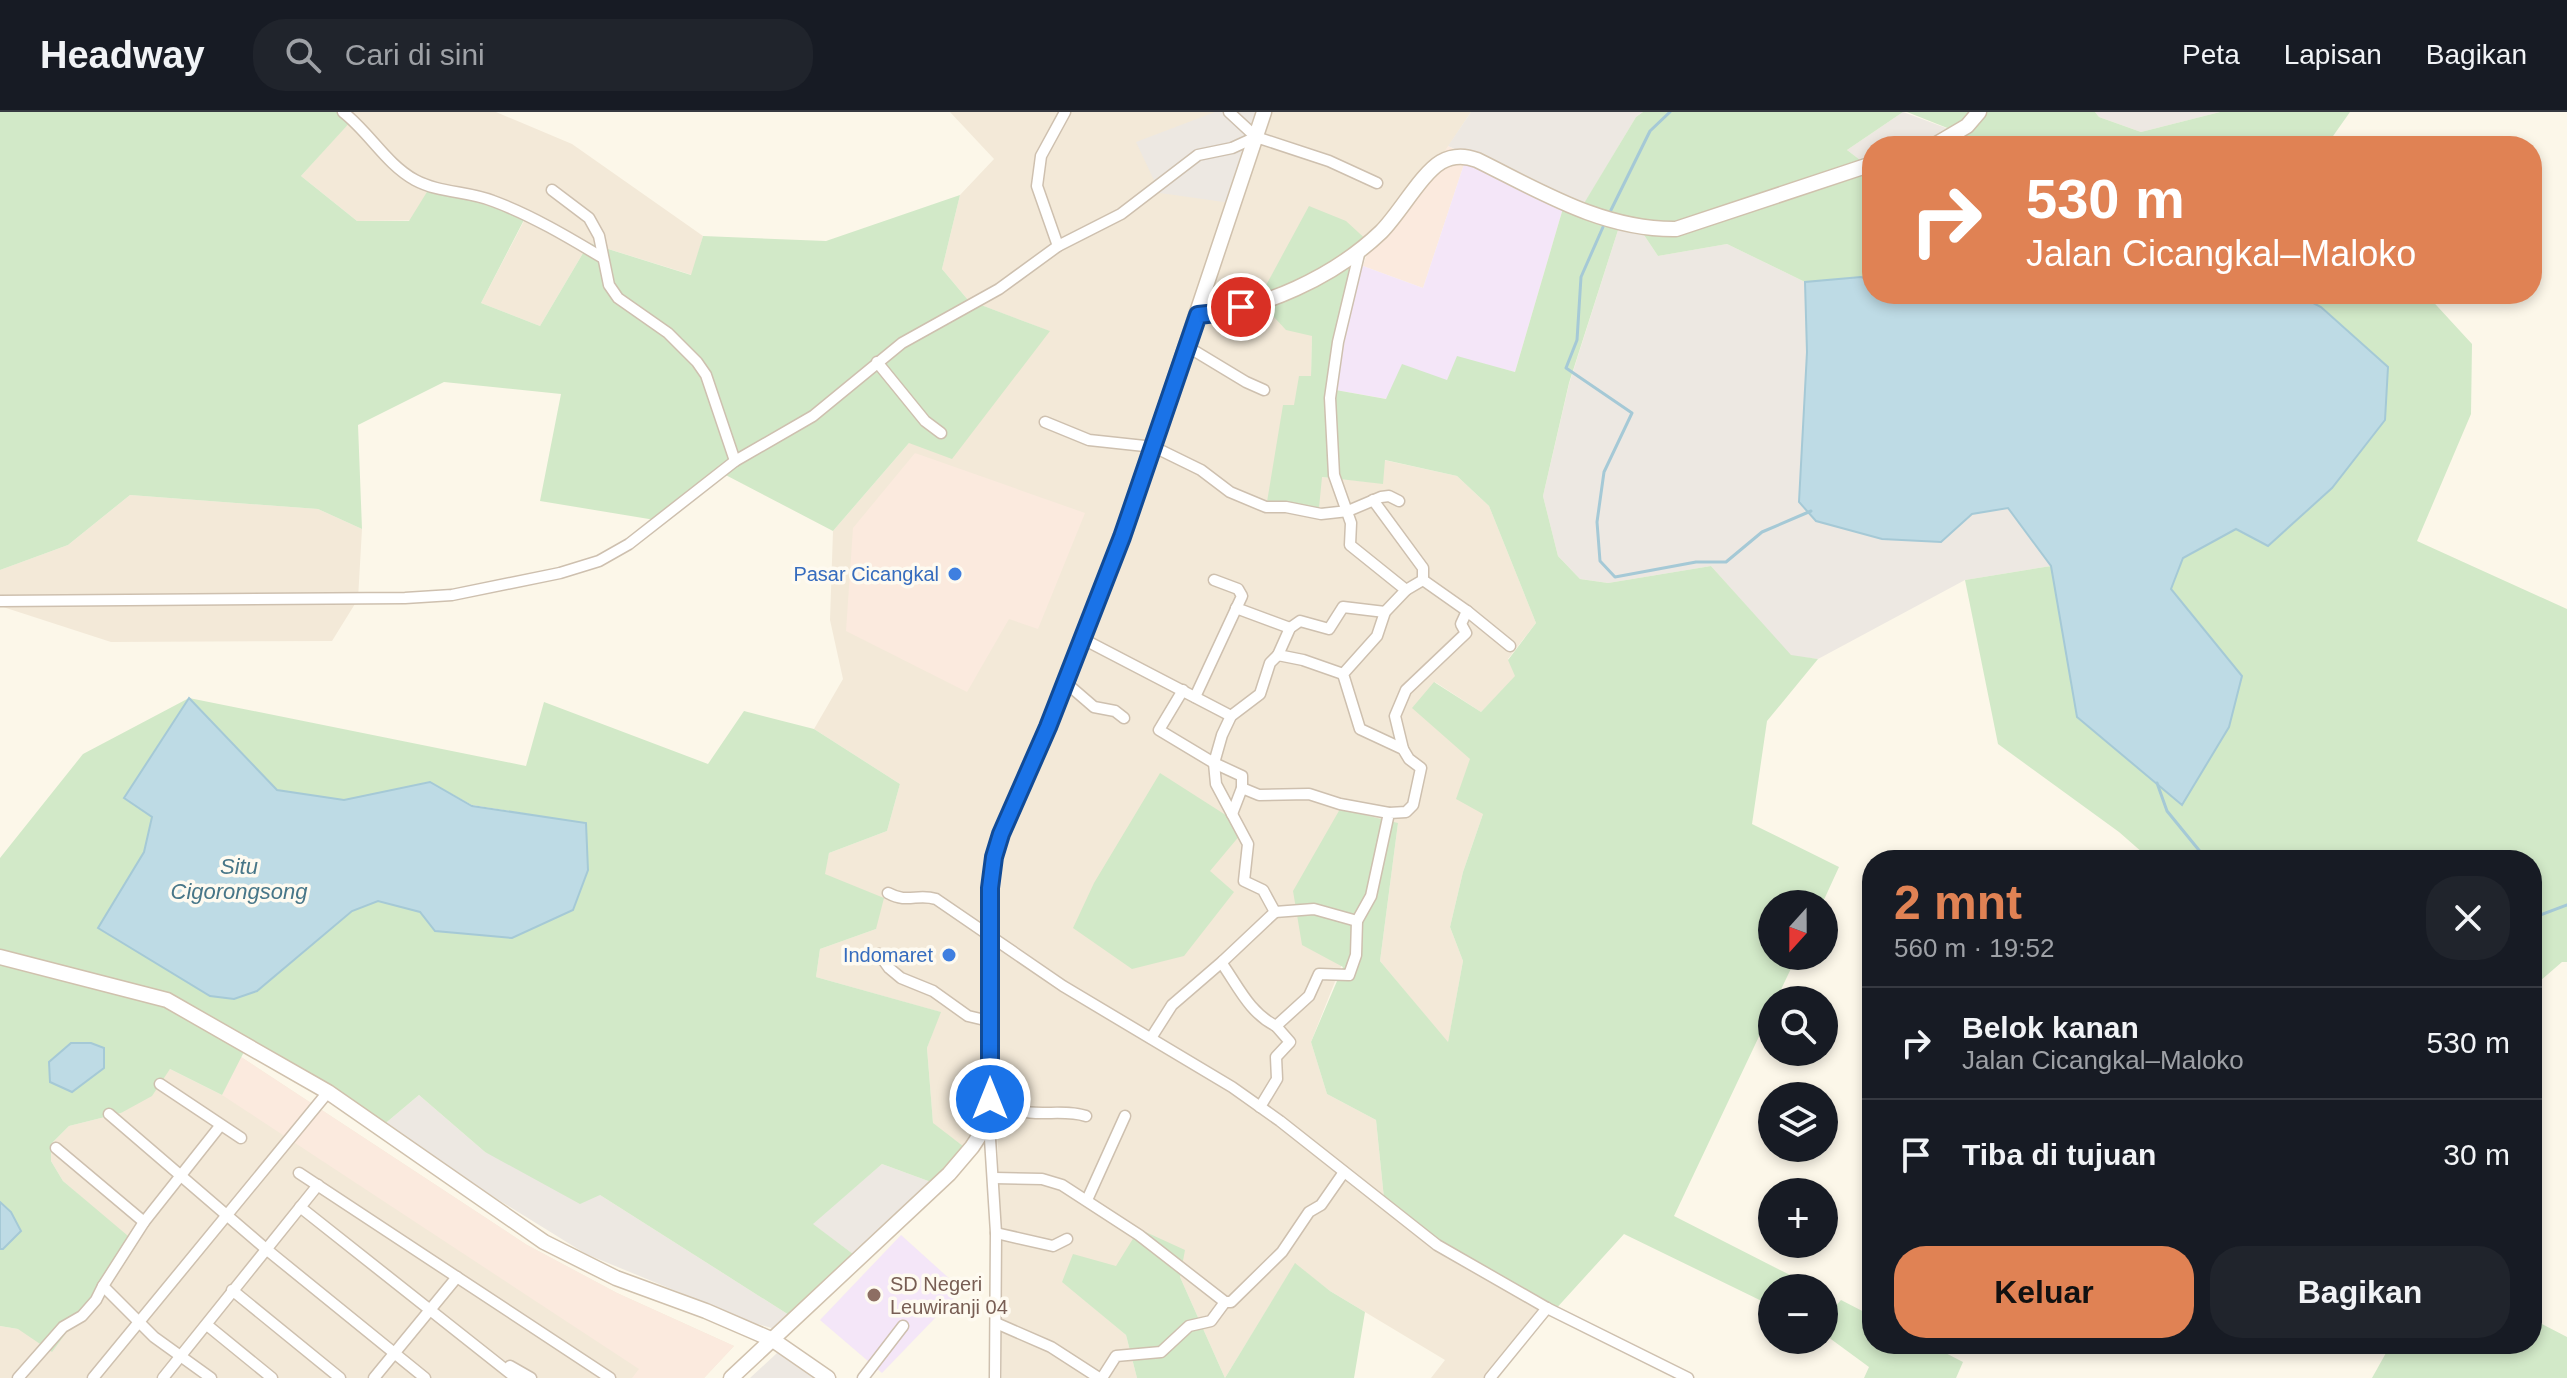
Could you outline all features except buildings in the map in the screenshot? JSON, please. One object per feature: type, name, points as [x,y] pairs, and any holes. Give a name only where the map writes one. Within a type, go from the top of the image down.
[{"type":"main road","points":[[731,1378],[949,1174],[989,1121],[989,935],[994,857],[1083,639],[1154,447],[1264,112]]},
{"type":"main road","points":[[1953,136],[1979,112]]},
{"type":"main road","points":[[1198,315],[1217,313],[1288,293],[1312,281],[1381,232],[1438,163],[1452,156],[1477,160],[1566,205],[1648,229],[1676,229],[1862,167]]},
{"type":"main road","points":[[0,957],[167,1000],[328,1092],[544,1242],[616,1278],[773,1340],[828,1378]]},
{"type":"street","points":[[343,112],[412,179],[427,186],[491,200],[566,236],[603,258]]},
{"type":"street","points":[[1058,246],[1037,186],[1041,156],[1065,112]]},
{"type":"street","points":[[1229,112],[1256,137],[1329,161],[1377,183]]},
{"type":"street","points":[[0,601],[452,595],[560,573],[599,561],[642,535],[735,461],[813,416],[902,343],[999,289],[1058,246],[1121,214],[1198,155],[1232,148],[1256,137]]},
{"type":"street","points":[[552,190],[589,218],[599,236],[609,285],[618,298],[668,333],[706,375],[735,461]]},
{"type":"street","points":[[1360,248],[1338,342],[1330,398],[1334,475],[1351,523],[1350,545],[1406,590]]},
{"type":"street","points":[[1188,347],[1264,390]]},
{"type":"street","points":[[877,362],[925,421],[941,433]]},
{"type":"street","points":[[1045,422],[1089,440],[1154,447],[1201,470],[1230,492],[1255,504],[1321,514],[1348,511],[1389,496],[1399,501]]},
{"type":"street","points":[[1373,500],[1423,568],[1423,580]]},
{"type":"street","points":[[1195,697],[1241,592],[1214,580]]},
{"type":"street","points":[[1343,674],[1377,636],[1385,612],[1406,590],[1423,580]]},
{"type":"street","points":[[1423,580],[1510,646]]},
{"type":"street","points":[[1275,912],[1263,890],[1244,881],[1248,844],[1216,784],[1214,763],[1222,735],[1231,716],[1260,694],[1270,663],[1278,655],[1290,628],[1300,621],[1329,629],[1343,607],[1385,612]]},
{"type":"street","points":[[1236,608],[1290,628]]},
{"type":"street","points":[[1242,788],[1259,795],[1309,794],[1340,804],[1389,813],[1406,812],[1413,805],[1421,768],[1409,759],[1403,749],[1395,716],[1406,690],[1466,633],[1461,624],[1467,611]]},
{"type":"street","points":[[1083,639],[1231,716]]},
{"type":"street","points":[[1278,655],[1343,674]]},
{"type":"street","points":[[1343,674],[1360,729],[1403,749]]},
{"type":"street","points":[[1065,682],[1094,707],[1115,711],[1124,718]]},
{"type":"street","points":[[1183,690],[1159,730],[1242,776],[1242,788],[1232,814]]},
{"type":"street","points":[[1276,1026],[1309,996],[1319,974],[1349,975],[1356,955],[1357,921],[1371,896],[1389,813]]},
{"type":"street","points":[[888,893],[900,899],[936,899],[1063,986],[1260,1107],[1437,1245],[1547,1308],[1688,1378]]},
{"type":"street","points":[[1151,1038],[1172,1005],[1275,912],[1314,909],[1357,921]]},
{"type":"street","points":[[879,954],[901,978],[933,991],[968,1016],[989,1021]]},
{"type":"street","points":[[1223,961],[1250,1006],[1261,1018],[1276,1026],[1290,1042],[1276,1057],[1277,1079],[1260,1107]]},
{"type":"street","points":[[160,1084],[241,1138]]},
{"type":"street","points":[[990,1090],[1008,1107],[1044,1115],[1070,1111],[1086,1116]]},
{"type":"street","points":[[93,1378],[328,1092]]},
{"type":"street","points":[[109,1114],[266,1249],[425,1378]]},
{"type":"street","points":[[1087,1200],[1125,1116]]},
{"type":"street","points":[[989,1121],[996,1233],[995,1378]]},
{"type":"street","points":[[18,1378],[63,1327],[82,1316],[96,1300],[144,1222],[220,1126]]},
{"type":"street","points":[[56,1148],[144,1222]]},
{"type":"street","points":[[994,1178],[1042,1179],[1062,1185],[1139,1235],[1225,1302],[1231,1302],[1269,1267],[1309,1212],[1321,1205],[1344,1172]]},
{"type":"street","points":[[299,1173],[606,1377]]},
{"type":"street","points":[[163,1378],[318,1185]]},
{"type":"street","points":[[300,1207],[516,1378]]},
{"type":"street","points":[[996,1233],[1053,1246],[1067,1239]]},
{"type":"street","points":[[374,1378],[457,1277]]},
{"type":"street","points":[[103,1286],[137,1322],[211,1378]]},
{"type":"street","points":[[232,1290],[340,1378]]},
{"type":"street","points":[[996,1323],[1051,1347],[1100,1378],[1116,1356],[1161,1352],[1189,1326],[1211,1321],[1225,1302]]},
{"type":"street","points":[[1490,1378],[1547,1308]]},
{"type":"street","points":[[207,1325],[272,1378]]},
{"type":"street","points":[[863,1378],[903,1326]]},
{"type":"street","points":[[490,1356],[531,1378]]},
{"type":"shaded area","points":[[346,112],[496,112],[572,144],[703,236],[692,275],[589,243],[540,326],[481,303],[525,219],[357,221],[301,176],[352,119]]},
{"type":"shaded area","points":[[950,112],[1471,112],[1405,212],[1370,243],[1312,336],[1311,376],[1294,406],[1283,405],[1321,477],[1382,483],[1384,460],[1457,476],[1489,506],[1536,623],[1508,659],[1516,676],[1481,712],[1435,682],[1470,759],[1483,814],[1463,872],[1450,927],[1463,961],[1448,1043],[1380,961],[1398,823],[1311,1042],[1327,1094],[1376,1120],[1385,1208],[1553,1312],[1489,1378],[1431,1378],[1445,1360],[1330,1291],[1295,1264],[1225,1378],[1180,1277],[1116,1266],[1062,1281],[1126,1335],[1137,1378],[1002,1378],[997,1102],[989,1099],[963,1146],[933,1124],[927,1048],[940,1012],[816,977],[820,949],[876,929],[824,874],[829,853],[887,831],[900,784],[814,729],[843,679],[830,620],[833,531],[909,443],[1049,331],[968,300],[942,269],[960,195],[994,159]]},
{"type":"shaded area","points":[[1215,112],[1268,112],[1238,204],[1160,193],[1136,142]]},
{"type":"shaded area","points":[[1471,112],[1643,112],[1636,117],[1583,206],[1448,146]]},
{"type":"shaded area","points":[[1903,112],[1966,136],[1868,136]]},
{"type":"shaded area","points":[[2095,112],[2220,112],[2141,132],[2099,117]]},
{"type":"shaded area","points":[[1862,140],[1862,161],[1847,150]]},
{"type":"shaded area","points":[[1448,146],[1467,155],[1423,288],[1363,266],[1370,243],[1405,212]]},
{"type":"shaded area","points":[[1467,155],[1566,198],[1515,372],[1457,357],[1447,380],[1387,399],[1330,389],[1335,342],[1363,266],[1423,288]]},
{"type":"shaded area","points":[[1619,227],[1642,232],[1658,256],[1727,244],[1805,282],[1807,352],[1941,542],[1972,514],[2008,508],[2051,566],[1965,580],[1818,659],[1791,656],[1711,566],[1608,583],[1580,579],[1558,556],[1543,496],[1569,384]]},
{"type":"shaded area","name":"Pasar Cicangkal","points":[[915,453],[1085,513],[1038,629],[1009,619],[967,692],[846,631],[853,528]]},
{"type":"shaded area","points":[[130,495],[318,509],[362,529],[358,599],[332,641],[111,642],[0,606],[0,570],[68,545]]},
{"type":"shaded area","points":[[241,1057],[527,1245],[617,1293],[734,1346],[704,1378],[0,1378],[0,1326],[18,1329],[133,1242],[63,1181],[51,1161],[51,1144],[69,1126],[121,1113],[170,1069],[222,1095]]},
{"type":"shaded area","points":[[241,1057],[527,1245],[617,1293],[734,1346],[704,1378],[632,1378],[639,1369],[222,1095]]},
{"type":"shaded area","points":[[419,1095],[485,1152],[600,1195],[789,1315],[775,1329],[754,1323],[586,1254],[381,1127]]},
{"type":"shaded area","points":[[882,1164],[931,1182],[853,1254],[812,1224]]},
{"type":"shaded area","points":[[901,1235],[962,1290],[882,1373],[820,1320]]},
{"type":"shaded area","points":[[777,1353],[789,1355],[819,1378],[750,1378]]},
{"type":"green space","points":[[0,112],[346,112],[353,119],[301,176],[357,221],[409,221],[430,187],[525,218],[481,303],[540,326],[589,243],[691,275],[703,236],[826,241],[960,195],[942,269],[968,300],[1050,331],[952,459],[909,443],[833,531],[718,471],[655,520],[540,501],[561,394],[444,382],[358,425],[362,529],[318,509],[130,495],[68,545],[0,570]]},
{"type":"green space","points":[[1643,112],[1903,112],[1868,136],[1862,136],[1862,140],[1847,150],[1862,161],[1862,277],[1805,282],[1727,244],[1658,256],[1642,232],[1619,227],[1569,383],[1543,496],[1558,556],[1580,579],[1608,583],[1711,566],[1791,655],[1818,659],[1767,721],[1752,824],[1839,867],[1828,890],[1758,890],[1758,970],[1790,970],[1783,986],[1758,986],[1758,1039],[1674,1216],[1788,1274],[1758,1274],[1758,1299],[1624,1234],[1553,1312],[1385,1208],[1376,1120],[1327,1094],[1311,1042],[1343,967],[1302,945],[1293,891],[1340,809],[1398,823],[1380,961],[1448,1042],[1463,961],[1450,927],[1463,872],[1483,814],[1456,799],[1470,759],[1412,708],[1434,682],[1481,712],[1515,676],[1508,660],[1536,623],[1489,506],[1457,476],[1385,460],[1383,484],[1322,477],[1319,508],[1266,508],[1283,405],[1294,405],[1299,376],[1311,376],[1312,336],[1286,330],[1258,300],[1309,206],[1346,221],[1370,243],[1335,342],[1330,389],[1386,399],[1402,364],[1447,380],[1457,356],[1515,372],[1566,198],[1583,205],[1636,117]]},
{"type":"green space","points":[[1907,112],[2095,112],[2099,117],[2141,132],[2220,112],[2350,112],[2333,136],[1965,135]]},
{"type":"green space","points":[[2315,304],[2435,304],[2472,344],[2471,414],[2417,541],[2567,609],[2567,962],[2562,962],[2542,979],[2542,850],[2140,850],[1998,744],[1965,580],[2051,566],[2077,717],[2242,677],[2171,588],[2183,558],[2236,529],[2321,307]]},
{"type":"green space","points":[[189,698],[526,766],[544,702],[708,764],[744,711],[814,729],[900,784],[887,831],[829,853],[825,874],[884,898],[876,929],[820,949],[816,977],[941,1012],[927,1048],[933,1123],[963,1146],[931,1182],[882,1164],[813,1224],[853,1254],[789,1315],[600,1195],[580,1204],[485,1152],[419,1095],[381,1127],[249,1042],[222,1095],[170,1069],[152,1096],[121,1113],[69,1126],[51,1144],[51,1161],[63,1181],[134,1241],[52,1352],[18,1329],[0,1326],[0,858],[83,754]],"holes":[[[190,699],[277,790],[344,800],[430,782],[472,805],[586,823],[420,912],[378,901],[352,911],[258,991],[98,928],[144,852],[152,817],[125,798]]]},
{"type":"green space","points":[[1160,773],[1246,828],[1210,871],[1234,892],[1184,956],[1132,969],[1073,928],[1094,883]]},
{"type":"green space","points":[[1139,1229],[1185,1250],[1180,1277],[1225,1378],[1137,1378],[1126,1335],[1062,1282],[1073,1254],[1116,1266]]},
{"type":"green space","points":[[1295,1263],[1330,1291],[1365,1312],[1354,1378],[1225,1378]]},
{"type":"green space","points":[[1841,1300],[1862,1311],[1862,1354],[1947,1354],[1963,1362],[1956,1378],[1864,1378],[1869,1367],[1838,1344],[1838,1303]]},
{"type":"green space","points":[[2542,1324],[2567,1337],[2567,1378],[2372,1378],[2385,1354],[2542,1354]]},
{"type":"water","points":[[1862,277],[1862,304],[2315,304],[2388,367],[2385,420],[2332,488],[2268,546],[2236,529],[2183,558],[2171,589],[2242,676],[2229,727],[2182,805],[2077,717],[2051,566],[2008,508],[1972,514],[1941,542],[1882,539],[1816,521],[1799,502],[1807,352],[1805,282]]},
{"type":"water","name":"Situ Cigorongsong","points":[[189,698],[277,790],[344,800],[430,782],[472,806],[586,823],[588,870],[573,910],[512,938],[435,931],[420,912],[378,901],[352,911],[257,991],[234,999],[210,996],[98,928],[144,852],[152,817],[124,798]]},
{"type":"water","points":[[71,1043],[91,1043],[104,1048],[104,1068],[72,1092],[50,1082],[49,1062]]},
{"type":"water","points":[[0,1202],[11,1212],[21,1231],[3,1249],[0,1249]]},
{"type":"waterway","points":[[1611,210],[1650,131],[1670,112]]},
{"type":"waterway","points":[[1603,227],[1581,277],[1577,340],[1566,368],[1632,413],[1604,472],[1597,522],[1600,561],[1615,577],[1696,562],[1726,562],[1762,532],[1811,511]]},
{"type":"waterway","points":[[2157,783],[2167,811],[2199,850]]},
{"type":"waterway","points":[[2542,914],[2567,905]]},
{"type":"place","name":"Pasar Cicangkal","points":[[955,574]]},
{"type":"place","name":"Indomaret","points":[[949,955]]},
{"type":"place","name":"SD Negeri Leuwiranji 04","points":[[874,1295]]},
{"type":"route","points":[[990,1099],[990,888],[1001,834],[1048,727],[1122,537],[1198,315],[1241,307]]}]
